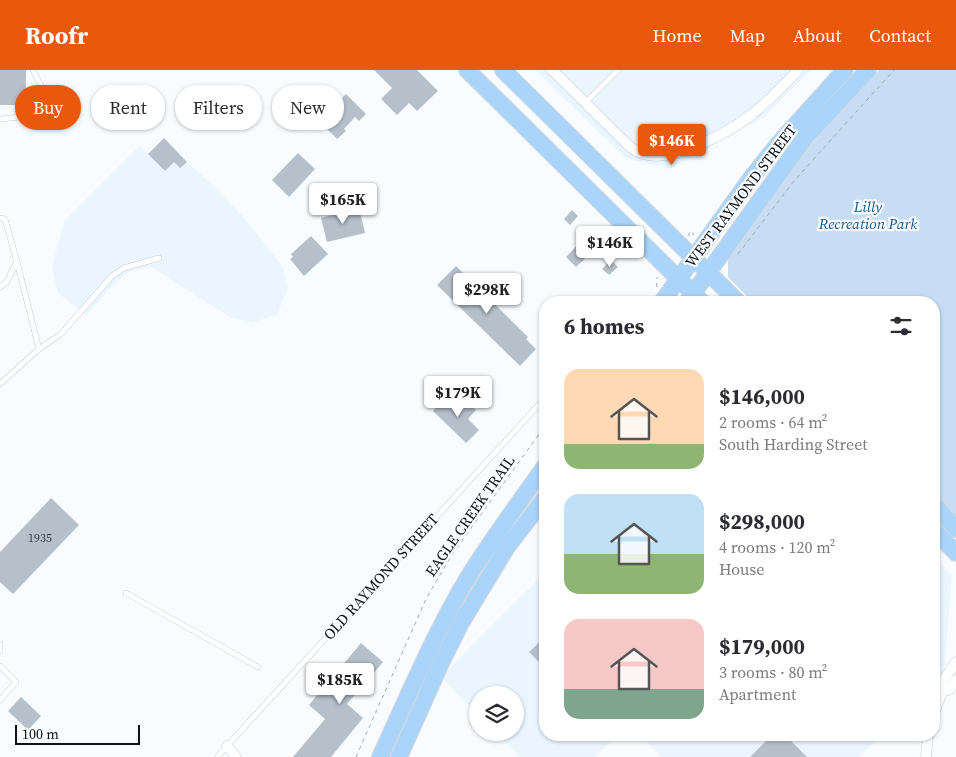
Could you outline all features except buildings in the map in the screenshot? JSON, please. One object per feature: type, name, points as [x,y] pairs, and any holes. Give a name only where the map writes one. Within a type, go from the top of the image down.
[{"type":"main road","points":[[503,70],[732,296]]},
{"type":"main road","name":"WEST RAYMOND STREET","points":[[666,296],[751,178],[779,143],[845,70]]},
{"type":"main road","name":"WEST RAYMOND STREET","points":[[696,296],[708,273],[804,139],[868,70]]},
{"type":"main road","points":[[474,72],[678,280],[691,296]]},
{"type":"main road","points":[[380,757],[431,646],[463,586],[539,475]]},
{"type":"main road","points":[[399,757],[461,623],[507,547],[539,506]]},
{"type":"main road","points":[[940,511],[956,528]]},
{"type":"main road","points":[[940,536],[956,553]]},
{"type":"street","points":[[552,70],[632,148],[647,155],[660,155],[699,144],[734,127],[762,106],[798,70]]},
{"type":"street","points":[[940,697],[942,683],[956,662]]},
{"type":"street","points":[[942,692],[950,689],[956,680]]},
{"type":"street","points":[[926,757],[927,741]]},
{"type":"street","points":[[227,746],[236,757]]},
{"type":"lane","points":[[0,119],[39,115],[50,108],[50,101],[42,90],[33,70]]},
{"type":"lane","points":[[585,103],[618,70]]},
{"type":"lane","points":[[0,218],[4,219],[17,262],[38,349]]},
{"type":"lane","points":[[0,384],[38,349],[61,334],[112,276],[124,268],[159,258]]},
{"type":"lane","points":[[0,287],[6,283],[17,262]]},
{"type":"lane","name":"OLD RAYMOND STREET","points":[[217,757],[539,405]]},
{"type":"lane","points":[[126,593],[258,667]]},
{"type":"lane","points":[[0,644],[0,651]]},
{"type":"lane","points":[[0,666],[16,682],[0,700]]},
{"type":"path","name":"EAGLE CREEK TRAIL","points":[[356,757],[427,597],[453,553],[539,434]]},
{"type":"shaded area","points":[[535,70],[811,70],[764,117],[671,168],[627,159]]},
{"type":"shaded area","points":[[140,146],[164,171],[174,162],[180,168],[187,162],[214,186],[244,218],[283,267],[288,288],[277,314],[252,323],[230,317],[151,267],[128,272],[113,285],[86,315],[58,293],[52,267],[64,222]]},
{"type":"shaded area","points":[[940,563],[952,575],[944,672],[940,676]]},
{"type":"shaded area","points":[[539,579],[539,741],[611,741],[595,757],[521,757],[504,741],[524,741],[524,686],[469,686],[469,706],[441,677]]},
{"type":"shaded area","points":[[646,741],[875,741],[859,757],[662,757]]},
{"type":"green space","name":"Lilly Recreation Park","points":[[879,70],[956,70],[956,521],[940,504],[940,296],[747,296],[728,277],[728,260],[805,152],[839,112]]}]
